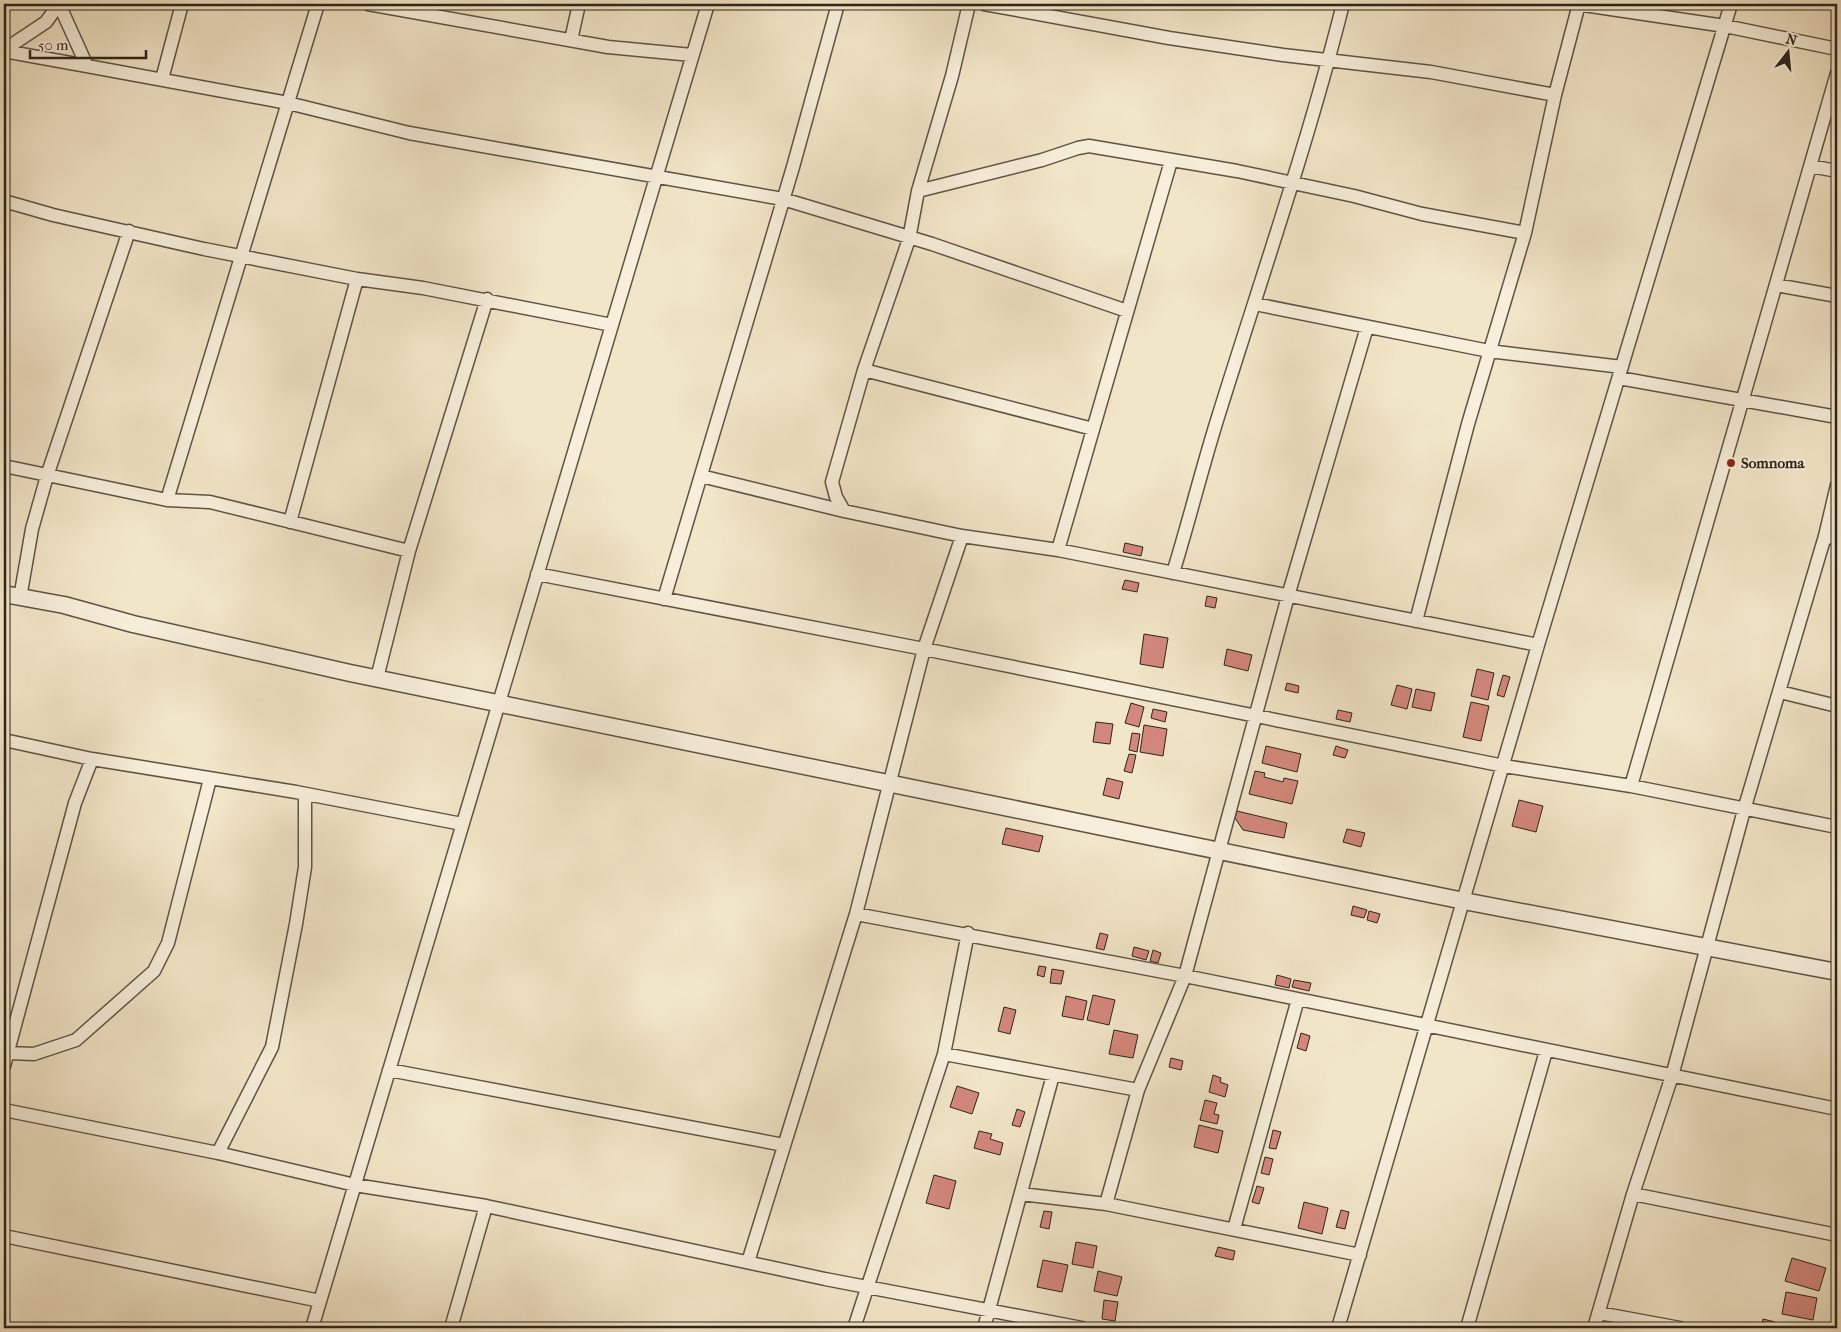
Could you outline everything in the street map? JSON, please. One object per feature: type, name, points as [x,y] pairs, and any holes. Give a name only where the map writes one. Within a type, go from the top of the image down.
[{"type":"street","points":[[4,51],[46,22],[59,4],[87,66]]},
{"type":"street","points":[[162,79],[182,4]]},
{"type":"street","points":[[167,500],[318,4]]},
{"type":"street","points":[[368,4],[608,47],[692,55]]},
{"type":"street","points":[[571,40],[579,4]]},
{"type":"street","points":[[312,1328],[708,4]]},
{"type":"street","points":[[664,599],[783,199],[838,4]]},
{"type":"street","points":[[844,511],[836,497],[832,482],[864,370],[909,238],[918,191],[952,76],[969,4]]},
{"type":"street","points":[[984,4],[1168,38],[1328,61],[1431,72],[1555,95]]},
{"type":"street","points":[[1174,573],[1218,418],[1292,183],[1328,61],[1342,4]]},
{"type":"street","points":[[1416,621],[1489,351],[1525,233],[1555,95],[1578,4],[1725,26],[1837,49]]},
{"type":"street","points":[[1338,1328],[1538,646],[1731,4]]},
{"type":"street","points":[[4,51],[288,103],[410,133],[783,199],[909,238],[1127,312]]},
{"type":"street","points":[[1631,786],[1837,73]]},
{"type":"street","points":[[918,191],[1042,160],[1089,146],[1237,171],[1422,214],[1525,233]]},
{"type":"street","points":[[1058,550],[1171,161]]},
{"type":"street","points":[[1810,166],[1837,171]]},
{"type":"street","points":[[4,202],[53,215],[242,256],[357,279],[487,299],[612,325]]},
{"type":"street","points":[[20,598],[32,529],[47,476],[129,231]]},
{"type":"street","points":[[290,522],[357,279]]},
{"type":"street","points":[[1776,284],[1837,296]]},
{"type":"street","points":[[377,678],[409,551],[487,299]]},
{"type":"street","points":[[1255,304],[1489,351],[1621,373],[1741,400],[1837,417]]},
{"type":"street","points":[[1106,1204],[1138,1090],[1185,976],[1288,596],[1367,327]]},
{"type":"street","points":[[864,370],[1093,429]]},
{"type":"street","points":[[4,466],[167,500],[210,502],[409,551]]},
{"type":"street","points":[[701,476],[844,511],[962,536],[1058,550],[1538,646]]},
{"type":"street","points":[[1594,1328],[1633,1194],[1672,1076],[1744,810],[1780,692],[1831,538],[1837,485]]},
{"type":"street","points":[[748,1262],[856,914],[888,783],[924,649],[962,536]]},
{"type":"street","points":[[537,574],[924,649],[1504,766],[1631,786],[1837,827]]},
{"type":"street","points":[[4,594],[64,605],[133,624],[500,704],[1464,901],[1837,972]]},
{"type":"street","points":[[1780,692],[1837,706]]},
{"type":"street","points":[[4,740],[92,759],[305,794],[462,824]]},
{"type":"street","points":[[4,1066],[75,803],[92,759]]},
{"type":"street","points":[[8,1053],[34,1054],[76,1040],[154,971],[168,943],[210,779]]},
{"type":"street","points":[[218,1153],[272,1047],[305,867],[305,794]]},
{"type":"street","points":[[856,914],[968,933],[1185,976],[1427,1027],[1837,1109]]},
{"type":"street","points":[[854,1328],[944,1054],[968,933]]},
{"type":"street","points":[[1234,1230],[1298,999]]},
{"type":"street","points":[[1467,1328],[1546,1051]]},
{"type":"street","points":[[944,1054],[1138,1090]]},
{"type":"street","points":[[388,1070],[784,1145]]},
{"type":"street","points":[[984,1328],[1053,1075]]},
{"type":"street","points":[[4,1110],[218,1153],[355,1184],[486,1206],[748,1262],[1082,1328]]},
{"type":"street","points":[[1020,1194],[1106,1204],[1360,1255]]},
{"type":"street","points":[[1633,1194],[1837,1235]]},
{"type":"street","points":[[451,1328],[486,1206]]},
{"type":"street","points":[[4,1236],[320,1301]]},
{"type":"street","points":[[1599,1314],[1680,1328]]},
{"type":"building","points":[[1125,543],[1143,547],[1141,556],[1123,552]]},
{"type":"building","points":[[1125,580],[1139,583],[1137,592],[1122,589]]},
{"type":"building","points":[[1207,596],[1217,598],[1215,608],[1205,606]]},
{"type":"building","points":[[1144,634],[1168,638],[1163,668],[1140,664]]},
{"type":"building","points":[[1227,649],[1252,655],[1248,671],[1224,665]]},
{"type":"building","points":[[1477,669],[1494,673],[1488,700],[1471,696]]},
{"type":"building","points":[[1503,675],[1510,677],[1504,697],[1497,695]]},
{"type":"building","points":[[1287,683],[1299,686],[1298,693],[1285,690]]},
{"type":"building","points":[[1397,685],[1412,689],[1407,709],[1391,705]]},
{"type":"building","points":[[1416,689],[1435,693],[1431,711],[1412,707]]},
{"type":"building","points":[[1471,702],[1489,706],[1481,741],[1463,737]]},
{"type":"building","points":[[1131,703],[1144,707],[1139,727],[1125,723]]},
{"type":"building","points":[[1153,709],[1167,712],[1165,722],[1151,718]]},
{"type":"building","points":[[1338,710],[1352,713],[1350,722],[1336,719]]},
{"type":"building","points":[[1096,722],[1113,724],[1110,744],[1093,742]]},
{"type":"building","points":[[1144,725],[1167,729],[1163,756],[1140,752]]},
{"type":"building","points":[[1132,733],[1140,734],[1137,752],[1129,750]]},
{"type":"building","points":[[1266,746],[1301,754],[1297,772],[1262,763]]},
{"type":"building","points":[[1336,746],[1348,750],[1345,758],[1333,755]]},
{"type":"building","points":[[1129,754],[1136,755],[1132,773],[1124,771]]},
{"type":"building","points":[[1255,771],[1265,773],[1264,777],[1283,782],[1284,778],[1298,781],[1292,804],[1249,794]]},
{"type":"building","points":[[1107,778],[1123,782],[1119,799],[1103,795]]},
{"type":"building","points":[[1519,800],[1543,806],[1536,832],[1512,826]]},
{"type":"building","points":[[1237,811],[1287,823],[1284,838],[1243,830],[1235,818]]},
{"type":"building","points":[[1006,828],[1043,836],[1039,852],[1002,844]]},
{"type":"building","points":[[1347,829],[1365,833],[1361,847],[1343,842]]},
{"type":"building","points":[[1353,906],[1367,910],[1364,918],[1351,915]]},
{"type":"building","points":[[1369,911],[1380,914],[1377,923],[1367,920]]},
{"type":"building","points":[[1100,933],[1108,935],[1104,950],[1096,948]]},
{"type":"building","points":[[1134,947],[1149,951],[1146,960],[1132,956]]},
{"type":"building","points":[[1153,950],[1161,953],[1158,963],[1150,961]]},
{"type":"building","points":[[1039,966],[1046,967],[1044,977],[1037,975]]},
{"type":"building","points":[[1052,969],[1064,971],[1061,984],[1050,983]]},
{"type":"building","points":[[1277,975],[1291,979],[1289,988],[1275,985]]},
{"type":"building","points":[[1294,980],[1311,983],[1309,991],[1292,987]]},
{"type":"building","points":[[1093,995],[1115,1000],[1109,1025],[1087,1020]]},
{"type":"building","points":[[1066,996],[1087,1001],[1083,1020],[1062,1016]]},
{"type":"building","points":[[1004,1007],[1016,1010],[1010,1034],[998,1031]]},
{"type":"building","points":[[1114,1030],[1138,1035],[1133,1058],[1109,1054]]},
{"type":"building","points":[[1301,1033],[1310,1036],[1306,1051],[1297,1048]]},
{"type":"building","points":[[1171,1058],[1183,1061],[1181,1070],[1169,1067]]},
{"type":"building","points":[[1213,1075],[1221,1078],[1220,1082],[1228,1085],[1225,1097],[1209,1092]]},
{"type":"building","points":[[957,1086],[979,1093],[972,1114],[950,1107]]},
{"type":"building","points":[[1205,1100],[1217,1103],[1214,1114],[1219,1115],[1217,1124],[1200,1120]]},
{"type":"building","points":[[1017,1109],[1025,1112],[1020,1127],[1012,1125]]},
{"type":"building","points":[[1199,1125],[1223,1131],[1218,1153],[1194,1147]]},
{"type":"building","points":[[1273,1130],[1281,1132],[1276,1149],[1269,1148]]},
{"type":"building","points":[[979,1131],[992,1134],[990,1139],[1003,1143],[1000,1155],[974,1148]]},
{"type":"building","points":[[1265,1157],[1273,1159],[1269,1175],[1261,1173]]},
{"type":"building","points":[[934,1175],[956,1181],[949,1209],[926,1203]]},
{"type":"building","points":[[1257,1186],[1264,1188],[1259,1204],[1252,1202]]},
{"type":"building","points":[[1304,1202],[1328,1208],[1322,1234],[1298,1228]]},
{"type":"building","points":[[1341,1210],[1349,1212],[1345,1229],[1336,1227]]},
{"type":"building","points":[[1044,1211],[1052,1212],[1049,1229],[1040,1227]]},
{"type":"building","points":[[1076,1242],[1097,1246],[1093,1268],[1072,1264]]},
{"type":"building","points":[[1218,1247],[1235,1251],[1233,1260],[1215,1256]]},
{"type":"building","points":[[1792,1258],[1826,1268],[1819,1291],[1785,1281]]},
{"type":"building","points":[[1043,1260],[1068,1265],[1062,1292],[1037,1287]]},
{"type":"building","points":[[1098,1271],[1122,1277],[1117,1296],[1094,1291]]},
{"type":"building","points":[[1786,1292],[1817,1298],[1813,1320],[1782,1314]]},
{"type":"building","points":[[1104,1300],[1118,1302],[1115,1321],[1102,1319]]},
{"type":"building","points":[[1763,1319],[1775,1322],[1774,1328],[1761,1328]]},
{"type":"place","name":"Somnoma","points":[[1731,463]]}]
